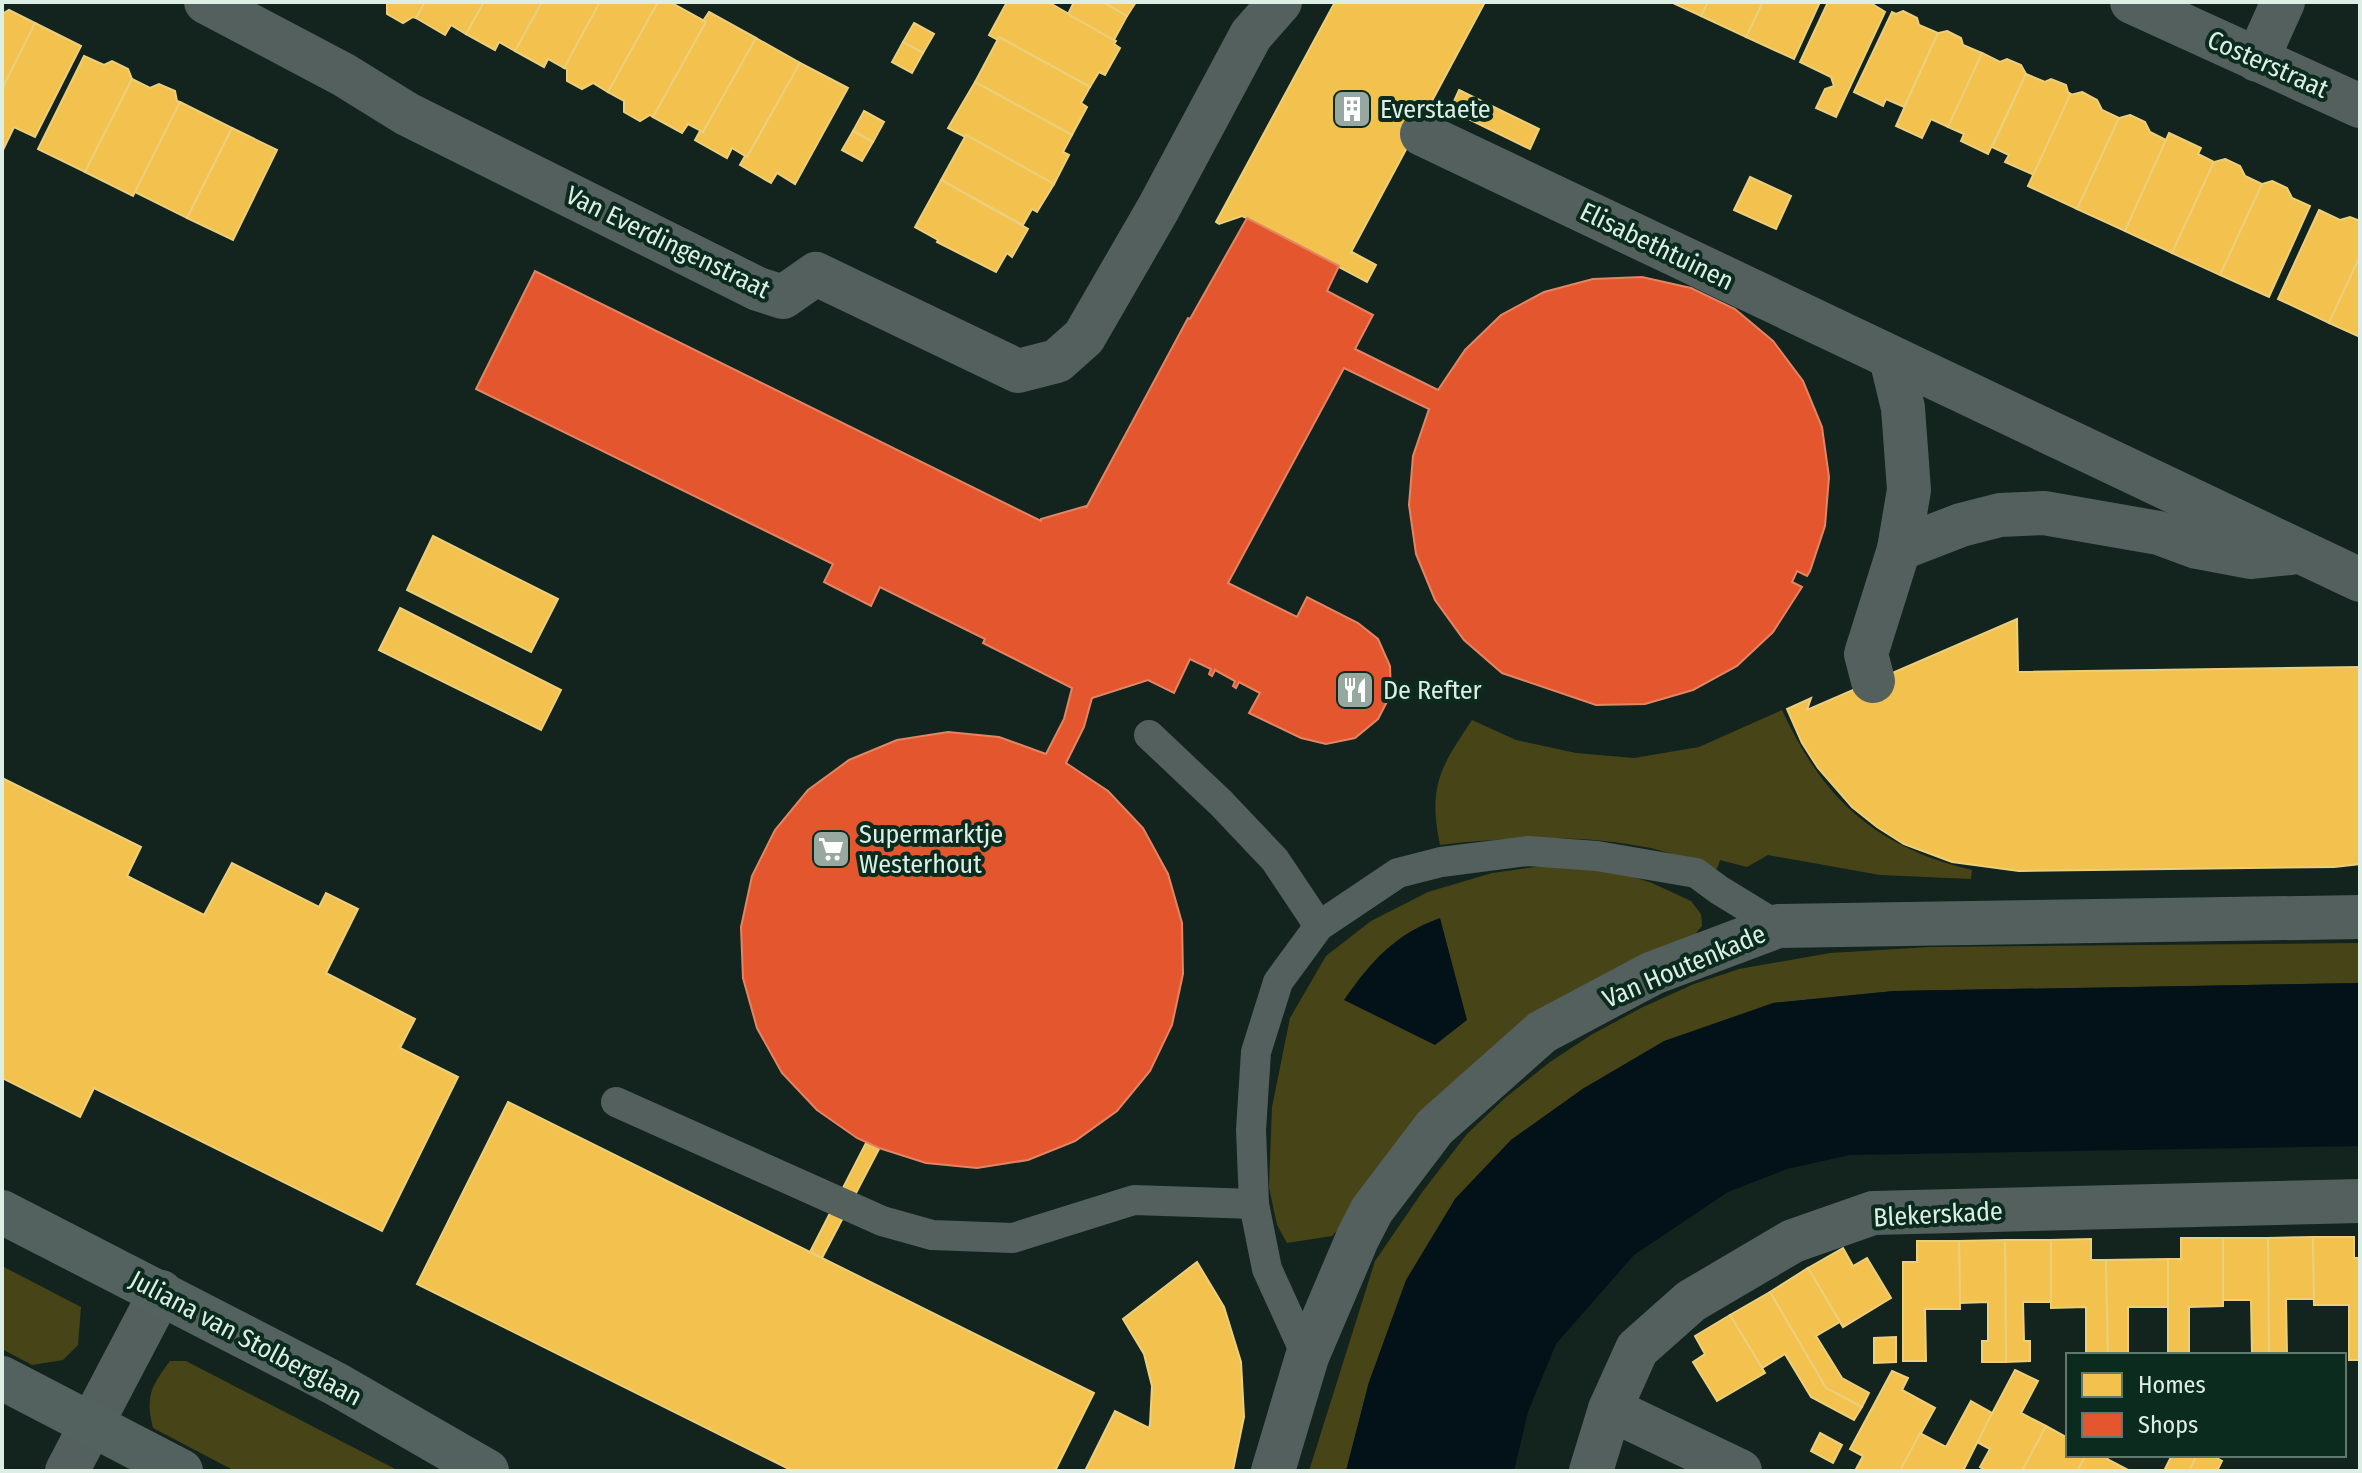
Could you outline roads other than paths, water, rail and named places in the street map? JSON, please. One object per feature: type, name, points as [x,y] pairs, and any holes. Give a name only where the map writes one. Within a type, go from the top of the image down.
[{"type":"street","name":"Van Everdingenstraat","points":[[206,2],[344,75],[407,114],[758,289],[783,297],[816,274],[1018,371],[1057,361],[1084,337],[1158,209],[1251,35],[1280,2]]},
{"type":"street","name":"Costerstraat","points":[[2132,2],[2360,106]]},
{"type":"street","points":[[2257,60],[2283,2]]},
{"type":"street","name":"Elisabethtuinen","points":[[1422,134],[2360,580]]},
{"type":"street","points":[[1873,681],[1866,654],[1899,549],[1909,490],[1903,408],[1891,358]]},
{"type":"street","points":[[1899,549],[1961,525],[2000,515],[2044,513],[2159,533],[2197,547],[2250,557],[2300,552]]},
{"type":"street","name":"Van Houtenkade","points":[[1273,1471],[1307,1357],[1372,1210],[1435,1127],[1542,1032],[1653,973],[1778,926],[2360,917]]},
{"type":"street","name":"Blekerskade","points":[[1591,1471],[1610,1409],[1637,1349],[1691,1301],[1793,1241],[1873,1213],[2360,1201]]},
{"type":"street","name":"Juliana van Stolberglaan","points":[[2,1212],[336,1384],[487,1471]]},
{"type":"street","points":[[67,1471],[161,1292]]},
{"type":"street","points":[[2,1378],[181,1471]]},
{"type":"street","points":[[1610,1409],[1740,1471]]},
{"type":"lane","points":[[1149,735],[1221,803],[1275,860],[1319,926]]},
{"type":"lane","points":[[1307,1357],[1267,1269],[1254,1204],[1251,1130],[1256,1052],[1278,982],[1319,926],[1398,873],[1441,862],[1528,851],[1610,858],[1696,873],[1778,926]]},
{"type":"lane","points":[[616,1102],[882,1221],[932,1235],[1013,1238],[1134,1200],[1254,1204]]},
{"type":"place","name":"Everstaete","points":[[1352,109]]},
{"type":"place","name":"De Refter","points":[[1355,690]]},
{"type":"place","name":"Supermarktje Westerhout","points":[[831,849]]}]
